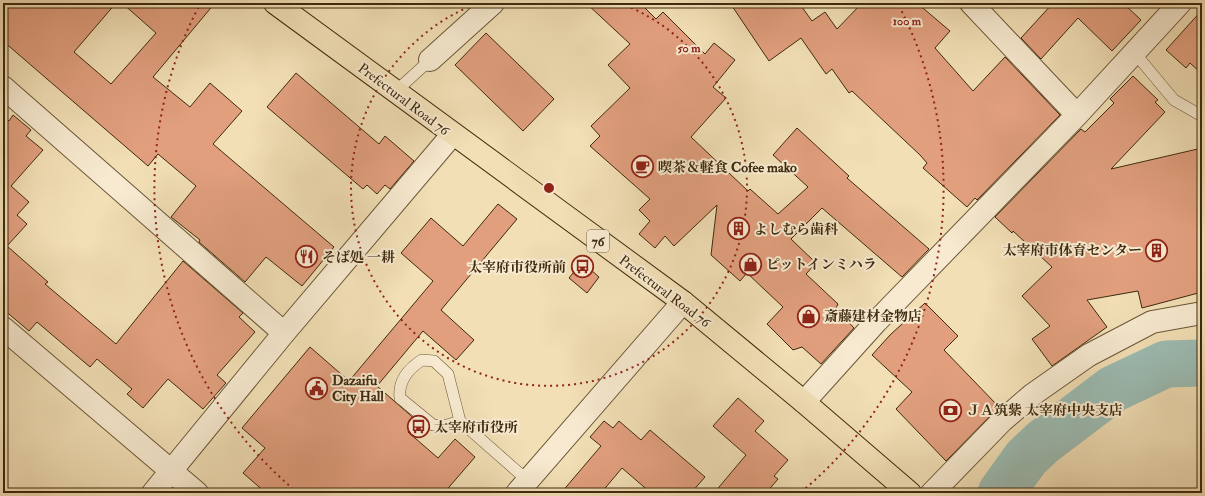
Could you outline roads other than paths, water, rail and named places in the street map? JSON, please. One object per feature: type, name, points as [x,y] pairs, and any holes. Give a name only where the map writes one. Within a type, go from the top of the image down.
[{"type":"main road","name":"Prefectural Road 76","points":[[275,3],[683,302],[804,402],[910,493]]},
{"type":"street","points":[[430,60],[493,3]]},
{"type":"street","points":[[971,3],[1077,115]]},
{"type":"street","points":[[804,402],[882,316],[1077,115],[1180,3]]},
{"type":"street","points":[[3,88],[284,333]]},
{"type":"street","points":[[153,493],[284,333],[452,134]]},
{"type":"street","points":[[522,487],[683,302]]},
{"type":"street","points":[[932,493],[1002,421],[1032,395],[1089,355],[1152,322],[1202,313]]},
{"type":"street","points":[[3,328],[197,493]]},
{"type":"lane","points":[[1134,52],[1174,100],[1202,116]]},
{"type":"lane","points":[[395,92],[430,60]]},
{"type":"lane","points":[[460,421],[444,426],[433,425],[400,398],[399,390],[402,381],[412,366],[422,360],[434,361],[448,374],[460,421],[522,487]]},
{"type":"waterway","points":[[1001,493],[1026,458],[1043,442],[1113,389],[1166,364],[1202,363]]},
{"type":"place","name":"喫茶＆軽食 Cofee mako","points":[[642,167]]},
{"type":"place","name":"よしむら歯科","points":[[739,229]]},
{"type":"place","name":"太宰府市体育センター","points":[[1157,250]]},
{"type":"place","name":"そば処 一耕","points":[[307,257]]},
{"type":"place","name":"ピットインミハラ","points":[[750,264]]},
{"type":"place","name":"太宰府市役所前","points":[[582,267]]},
{"type":"place","name":"斎藤建材金物店","points":[[809,316]]},
{"type":"place","name":"Dazaifu City Hall","points":[[316,388]]},
{"type":"place","name":"ＪＡ筑紫 太宰府中央支店","points":[[950,410]]},
{"type":"place","name":"太宰府市役所","points":[[418,427]]}]
